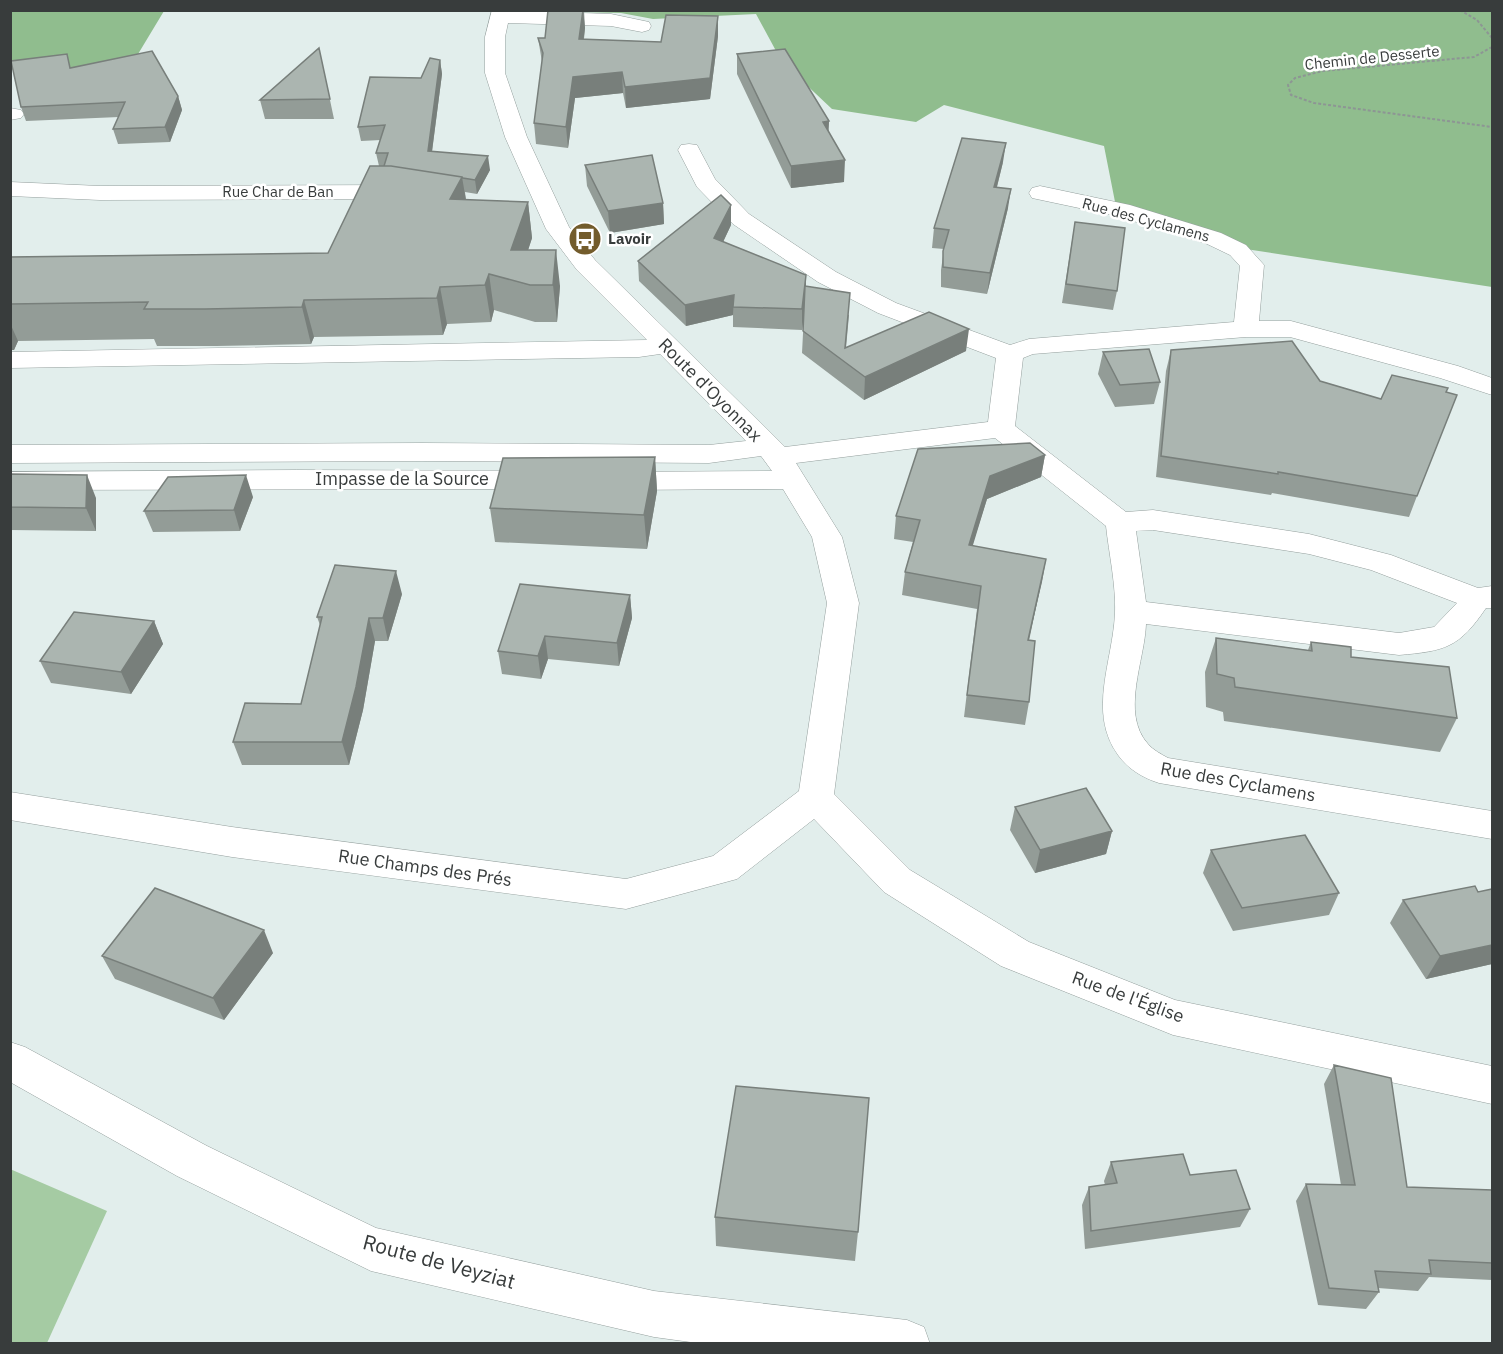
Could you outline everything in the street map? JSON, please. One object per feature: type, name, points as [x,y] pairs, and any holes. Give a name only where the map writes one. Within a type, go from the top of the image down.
[{"type":"street","points":[[500,14],[611,20],[642,26]]},
{"type":"street","name":"Route d'Oyonnax","points":[[500,14],[495,37],[495,74],[534,201],[586,265],[779,461],[827,537],[843,603],[816,798]]},
{"type":"street","points":[[689,150],[705,183],[741,219],[827,277],[887,308],[1010,354],[1029,347],[1246,329],[1291,329],[1449,372],[1492,387]]},
{"type":"street","name":"Rue Char de Ban","points":[[10,189],[100,193],[398,192],[422,195]]},
{"type":"street","name":"Rue des Cyclamens","points":[[1040,194],[1122,210],[1214,238],[1238,250],[1252,265],[1246,329]]},
{"type":"street","points":[[10,360],[639,349],[665,345]]},
{"type":"street","points":[[1000,429],[1010,354]]},
{"type":"street","points":[[10,454],[422,452],[700,454],[779,461],[1000,429],[1120,522],[1153,520],[1309,544],[1380,562],[1484,598],[1456,629],[1435,641],[1399,644],[1131,611]]},
{"type":"street","name":"Impasse de la Source","points":[[10,482],[297,479],[722,482],[779,461]]},
{"type":"street","name":"Rue des Cyclamens","points":[[1120,522],[1131,611],[1117,714],[1124,738],[1141,761],[1159,770],[1492,825]]},
{"type":"street","name":"Rue Champs des Prés","points":[[10,806],[232,842],[626,894],[724,868],[816,798]]},
{"type":"street","name":"Rue de l'Église","points":[[816,798],[897,881],[1015,954],[1173,1017],[1492,1085]]},
{"type":"street","name":"Route de Veyziat","points":[[10,1060],[192,1161],[371,1249],[654,1314],[907,1344]]},
{"type":"path","points":[[1460,10],[1477,20],[1492,38]]},
{"type":"path","name":"Chemin de Desserte","points":[[1492,47],[1474,57],[1323,71],[1295,78],[1288,85],[1291,95],[1314,103],[1492,127]]},
{"type":"green space","points":[[11,11],[164,11],[126,74],[11,62]]},
{"type":"green space","points":[[536,11],[1492,11],[1492,287],[1239,248],[1118,217],[1104,146],[944,105],[916,122],[832,109],[782,62],[756,14],[653,19],[621,13]]},
{"type":"green space","points":[[10,1169],[107,1211],[47,1343],[11,1343]]},
{"type":"building","points":[[548,10],[583,10],[579,39],[661,42],[666,15],[718,16],[710,78],[625,87],[622,72],[573,77],[566,127],[534,123],[543,53],[538,38],[545,38]]},
{"type":"building","points":[[319,48],[330,99],[260,100]]},
{"type":"building","points":[[785,49],[829,121],[823,122],[845,160],[791,166],[737,54]]},
{"type":"building","points":[[152,51],[178,96],[165,127],[113,129],[125,102],[21,107],[11,61],[67,54],[70,68]]},
{"type":"building","points":[[430,58],[440,60],[428,151],[488,156],[475,180],[384,166],[388,153],[376,153],[385,125],[358,127],[370,77],[421,78]]},
{"type":"building","points":[[962,138],[1006,143],[994,187],[1011,189],[990,273],[943,267],[943,251],[949,230],[934,228]]},
{"type":"building","points":[[652,155],[663,203],[608,211],[585,165]]},
{"type":"building","points":[[370,166],[391,166],[462,177],[450,199],[528,202],[511,250],[556,250],[553,285],[530,285],[489,274],[485,285],[440,287],[437,298],[304,300],[302,307],[144,309],[148,302],[10,304],[10,257],[328,253]]},
{"type":"building","points":[[721,195],[731,205],[714,238],[806,275],[802,309],[733,307],[734,295],[685,305],[638,261]]},
{"type":"building","points":[[1075,222],[1125,228],[1117,291],[1066,284]]},
{"type":"building","points":[[805,286],[850,293],[845,348],[929,312],[969,329],[865,377],[803,331]]},
{"type":"building","points":[[1292,341],[1320,381],[1381,399],[1392,375],[1448,388],[1446,392],[1457,395],[1417,496],[1278,472],[1278,474],[1161,456],[1171,350]]},
{"type":"building","points":[[1149,349],[1160,382],[1120,385],[1103,352]]},
{"type":"building","points":[[1030,443],[1045,455],[990,476],[969,545],[1046,559],[1028,640],[1035,641],[1029,702],[967,695],[981,586],[905,572],[920,520],[896,516],[918,449]]},
{"type":"building","points":[[655,457],[644,515],[490,508],[503,458]]},
{"type":"building","points":[[10,474],[87,475],[86,508],[10,507]]},
{"type":"building","points":[[246,475],[234,510],[144,511],[168,477]]},
{"type":"building","points":[[335,565],[396,571],[383,618],[369,618],[356,687],[342,742],[233,742],[245,703],[301,704],[322,617],[317,617]]},
{"type":"building","points":[[520,584],[630,595],[617,643],[545,636],[538,656],[498,651]]},
{"type":"building","points":[[74,612],[154,621],[121,672],[40,661]]},
{"type":"building","points":[[1216,638],[1312,651],[1311,642],[1351,647],[1351,657],[1449,667],[1457,718],[1235,687],[1234,678],[1217,674]]},
{"type":"building","points":[[1086,788],[1112,831],[1040,850],[1015,807]]},
{"type":"building","points":[[1305,835],[1339,893],[1242,908],[1211,850]]},
{"type":"building","points":[[1475,886],[1478,892],[1492,889],[1492,945],[1440,956],[1403,900]]},
{"type":"building","points":[[155,888],[264,930],[213,998],[102,956]]},
{"type":"building","points":[[1334,1065],[1391,1078],[1407,1187],[1492,1190],[1492,1263],[1429,1260],[1431,1274],[1375,1271],[1379,1292],[1329,1288],[1306,1184],[1355,1185]]},
{"type":"building","points":[[736,1086],[869,1098],[858,1232],[715,1217]]},
{"type":"building","points":[[1183,1154],[1190,1175],[1236,1170],[1250,1209],[1091,1231],[1089,1187],[1117,1183],[1111,1162]]},
{"type":"place","name":"Lavoir","points":[[585,239]]}]
